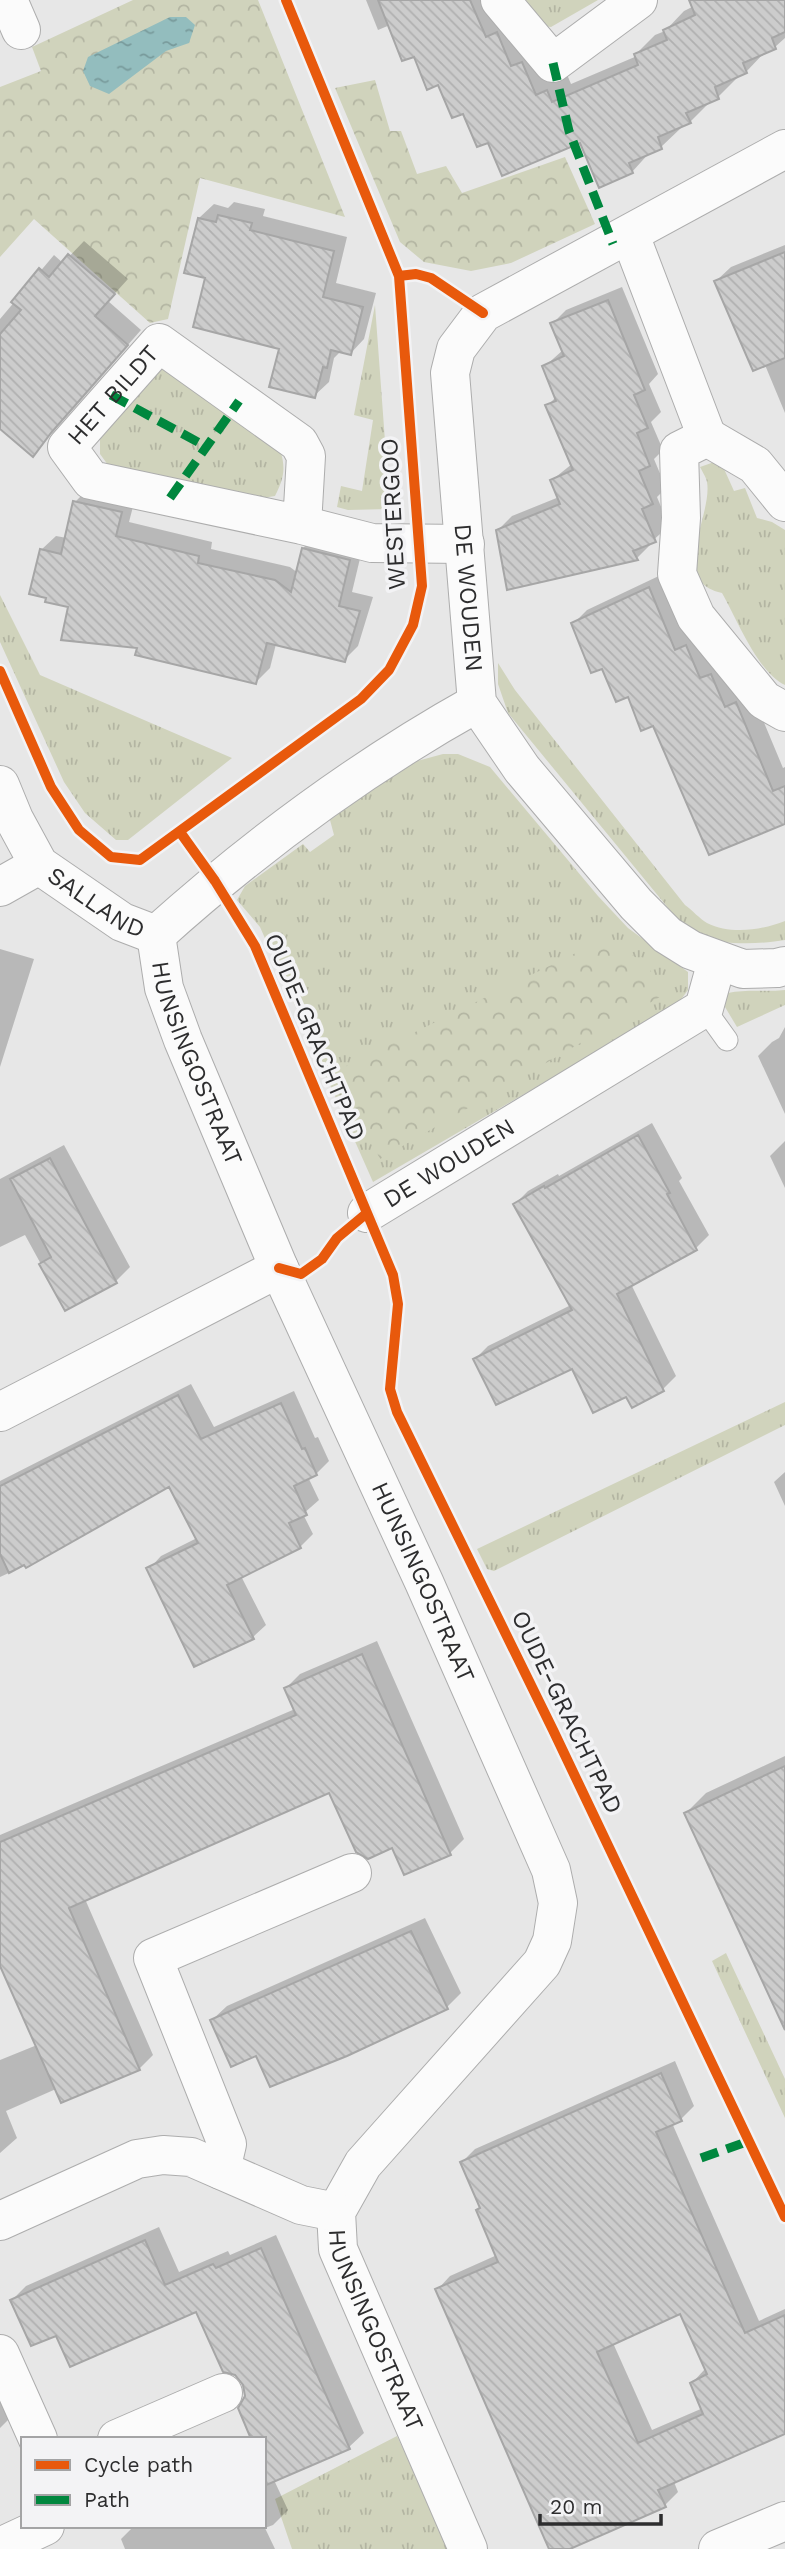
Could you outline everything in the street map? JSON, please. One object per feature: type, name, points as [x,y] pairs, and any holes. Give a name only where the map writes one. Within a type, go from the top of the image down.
[{"type":"street","points":[[500,0],[553,63],[638,0]]},
{"type":"street","name":"DE WOUDEN","points":[[785,149],[483,313],[456,349],[450,373],[477,703],[522,769],[636,904],[667,934],[691,950],[743,969],[785,966]]},
{"type":"street","points":[[630,235],[707,437],[755,465],[785,502]]},
{"type":"street","name":"HET BILDT","points":[[302,525],[306,456],[299,443],[159,343],[67,447],[91,480],[302,525],[372,543],[465,544]]},
{"type":"street","points":[[707,437],[679,451],[681,518],[677,573],[696,617],[764,700],[785,712]]},
{"type":"street","name":"HUNSINGOSTRAAT","points":[[468,2549],[338,2249],[335,2211],[363,2164],[542,1963],[552,1941],[558,1903],[551,1870],[429,1593],[279,1268],[183,1041],[164,988],[156,935],[215,881],[307,813],[412,739],[477,703]]},
{"type":"street","name":"SALLAND","points":[[0,785],[13,820],[39,865],[122,922],[156,935]]},
{"type":"street","name":"SALLAND","points":[[0,887],[39,865]]},
{"type":"street","points":[[704,1008],[717,961]]},
{"type":"street","name":"DE WOUDEN","points":[[367,1213],[704,1008]]},
{"type":"street","points":[[0,1412],[279,1268]]},
{"type":"street","points":[[221,2170],[227,2144],[153,1958],[352,1873]]},
{"type":"street","points":[[0,2221],[137,2159],[163,2155],[191,2157],[301,2205],[335,2211]]},
{"type":"street","points":[[0,2354],[36,2437]]},
{"type":"street","points":[[122,2437],[223,2393]]},
{"type":"street","points":[[718,2549],[785,2521]]},
{"type":"street","points":[[0,2547],[41,2528]]},
{"type":"lane","points":[[704,1008],[727,1040]]},
{"type":"green space","points":[[133,0],[258,0],[345,217],[200,178],[168,319],[150,323],[34,219],[0,257],[0,87],[41,71],[32,47]]},
{"type":"green space","points":[[526,0],[598,0],[551,27],[538,25]]},
{"type":"green space","points":[[375,80],[390,131],[401,131],[417,174],[446,166],[462,193],[565,157],[595,224],[511,263],[471,271],[424,262],[400,242],[335,88]]},
{"type":"green space","points":[[375,305],[390,509],[348,510],[337,507],[341,486],[362,491],[373,420],[354,415]]},
{"type":"green space","points":[[167,369],[281,453],[283,475],[275,496],[263,498],[108,465],[100,454],[100,439],[154,370]]},
{"type":"green space","points":[[720,460],[734,491],[745,488],[757,518],[772,522],[785,530],[785,685],[775,679],[757,657],[722,593],[706,586],[697,575],[696,546],[707,496],[707,482],[700,467]]},
{"type":"green space","points":[[0,595],[40,675],[232,758],[128,840],[116,840],[85,813],[64,782],[0,642]]},
{"type":"green space","points":[[498,663],[515,690],[685,905],[707,923],[726,929],[757,929],[785,921],[785,940],[754,943],[720,941],[701,936],[678,920],[508,713],[498,684]]},
{"type":"green space","points":[[443,754],[458,754],[490,767],[628,928],[688,972],[688,990],[677,1005],[373,1182],[260,927],[237,900],[245,886],[303,844],[310,852],[334,835],[330,820],[406,764]]},
{"type":"green space","points":[[596,943],[621,945],[650,970],[665,994],[380,1159],[336,1071]]},
{"type":"green space","points":[[785,990],[785,1005],[737,1027],[722,1002],[728,993]]},
{"type":"green space","points":[[785,1402],[785,1425],[494,1571],[487,1569],[477,1549]]},
{"type":"green space","points":[[726,1953],[785,2079],[785,2118],[712,1961]]},
{"type":"green space","points":[[397,2436],[451,2549],[292,2549],[275,2499]]},
{"type":"water","points":[[170,17],[186,17],[195,25],[189,43],[166,51],[109,94],[90,86],[83,71],[88,57]]},
{"type":"building","points":[[378,0],[470,0],[486,37],[497,32],[511,66],[522,62],[536,95],[547,90],[552,102],[638,65],[634,54],[667,40],[663,30],[695,15],[689,0],[785,0],[785,32],[772,38],[776,49],[743,63],[747,73],[715,87],[719,99],[686,113],[691,123],[658,137],[662,149],[629,163],[633,173],[599,188],[580,143],[502,176],[488,143],[477,147],[463,114],[452,118],[438,85],[427,90],[414,57],[402,61]]},
{"type":"building","points":[[218,215],[252,223],[250,230],[334,251],[323,297],[363,307],[351,355],[331,350],[327,368],[323,367],[315,398],[269,387],[279,349],[193,327],[205,278],[184,273],[198,218],[216,222]]},
{"type":"building","points":[[785,252],[785,358],[753,371],[714,281]]},
{"type":"building","points":[[68,254],[115,294],[95,316],[128,345],[33,457],[0,429],[0,334],[21,310],[11,302],[39,268],[49,277]]},
{"type":"building","points":[[608,300],[645,390],[634,395],[648,428],[637,433],[650,466],[639,471],[653,504],[642,509],[656,542],[633,551],[638,560],[507,590],[496,530],[560,504],[550,480],[573,470],[545,405],[556,401],[542,366],[564,356],[550,323]]},
{"type":"building","points":[[73,501],[122,512],[116,536],[199,556],[198,563],[275,580],[291,592],[302,548],[350,560],[339,606],[360,611],[345,662],[267,643],[256,684],[135,655],[137,648],[61,640],[68,607],[45,602],[46,598],[29,594],[40,549],[61,554]]},
{"type":"building","points":[[649,587],[675,650],[686,645],[700,678],[711,674],[725,707],[736,702],[773,791],[785,786],[785,824],[709,855],[653,726],[641,731],[628,697],[616,702],[602,669],[591,673],[571,623]]},
{"type":"building","points":[[638,1135],[697,1250],[617,1294],[664,1391],[632,1408],[626,1397],[593,1413],[572,1369],[496,1405],[473,1359],[572,1310],[513,1204]]},
{"type":"building","points":[[50,1158],[117,1283],[65,1311],[39,1264],[51,1257],[10,1179]]},
{"type":"building","points":[[178,1395],[201,1439],[281,1403],[317,1475],[294,1486],[307,1515],[289,1523],[301,1548],[227,1585],[254,1639],[194,1667],[146,1568],[198,1543],[169,1487],[26,1568],[24,1565],[9,1573],[0,1554],[0,1486]]},
{"type":"building","points":[[362,1654],[451,1855],[404,1875],[392,1848],[368,1859],[356,1852],[329,1793],[69,1908],[140,2070],[61,2103],[0,1966],[0,1842],[296,1715],[284,1688]]},
{"type":"building","points":[[785,1766],[785,2030],[684,1813]]},
{"type":"building","points":[[411,1931],[448,2009],[347,2056],[270,2087],[256,2056],[231,2067],[210,2020]]},
{"type":"building","points":[[661,2073],[682,2121],[656,2132],[745,2333],[785,2315],[785,2434],[658,2490],[666,2507],[570,2549],[549,2549],[435,2289],[498,2262],[476,2210],[480,2208],[460,2162]],"holes":[[[680,2314],[707,2374],[690,2383],[703,2414],[638,2443],[597,2352]]]},
{"type":"building","points":[[145,2240],[165,2285],[213,2264],[216,2268],[261,2248],[350,2449],[266,2485],[266,2437],[250,2437],[238,2408],[245,2396],[243,2385],[235,2375],[223,2372],[196,2312],[70,2367],[56,2336],[31,2346],[10,2300]]},
{"type":"marked path","points":[[553,63],[569,131],[613,244]]},
{"type":"marked path","points":[[111,395],[207,447]]},
{"type":"marked path","points":[[170,498],[239,401]]},
{"type":"marked path","points":[[701,2158],[749,2141]]},
{"type":"cycle path","name":"WESTERGOO","points":[[0,671],[51,787],[79,830],[111,857],[140,860],[361,699],[389,670],[413,625],[422,586],[399,276],[286,0]]},
{"type":"cycle path","points":[[399,276],[416,274],[431,278],[483,313]]},
{"type":"cycle path","name":"OUDE-GRACHTPAD","points":[[180,832],[215,881],[255,946],[393,1275],[398,1304],[390,1389],[397,1412],[553,1730],[785,2217]]},
{"type":"cycle path","points":[[279,1268],[301,1274],[322,1259],[337,1238],[367,1213]]}]
